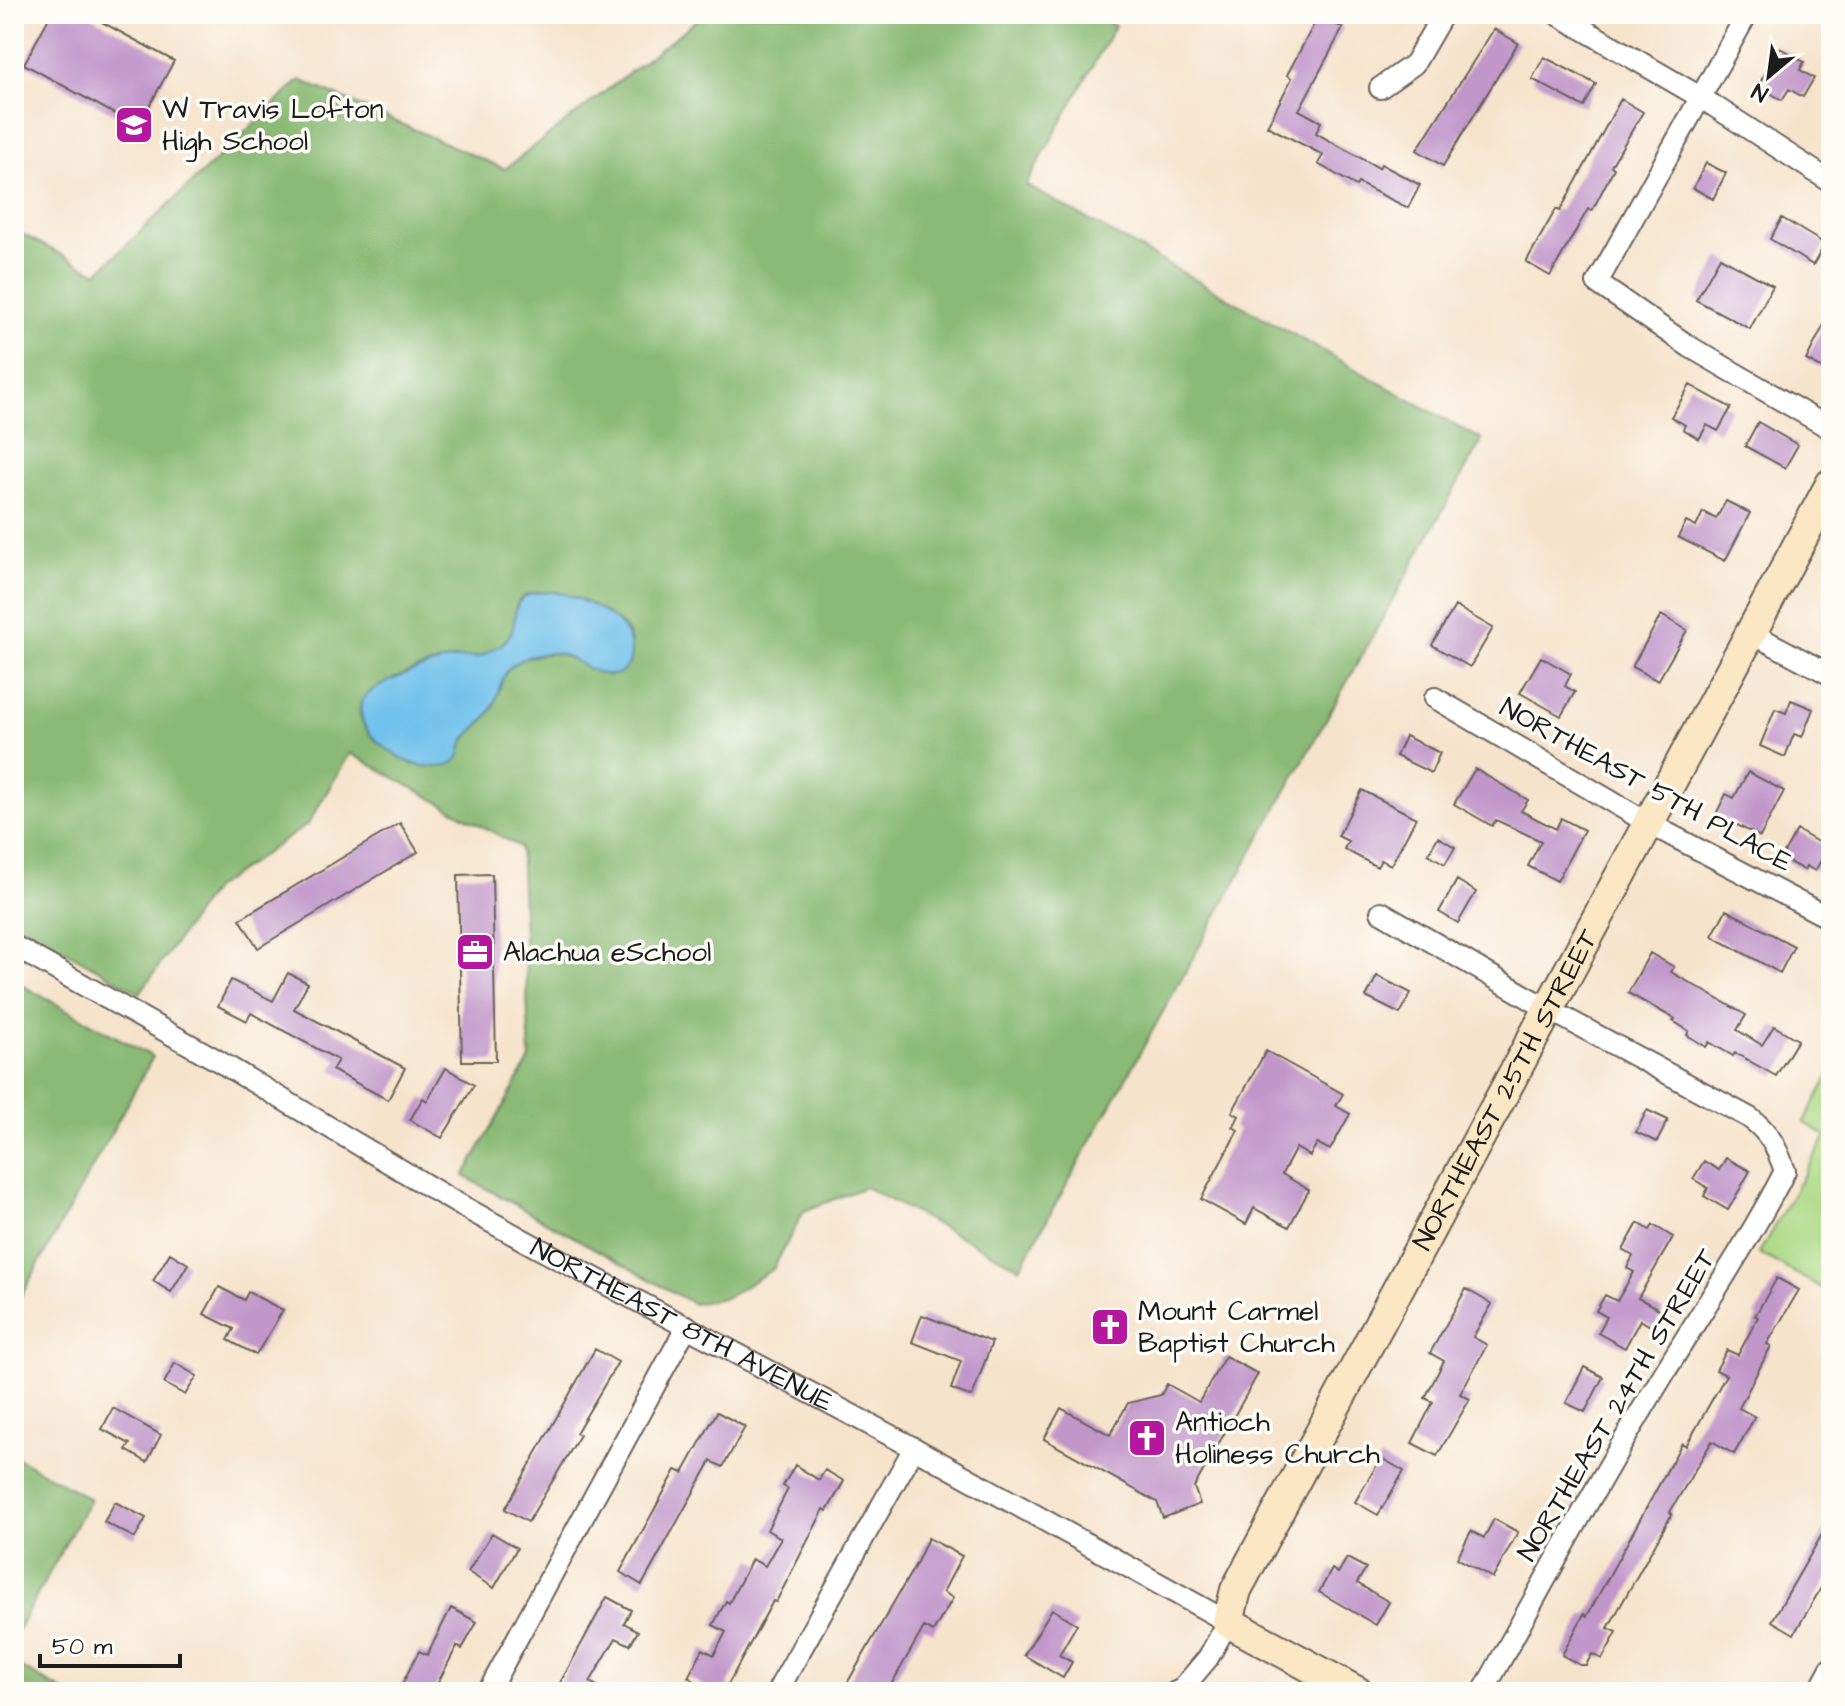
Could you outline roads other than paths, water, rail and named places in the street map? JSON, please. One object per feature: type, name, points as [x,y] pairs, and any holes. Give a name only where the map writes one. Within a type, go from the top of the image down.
[{"type":"street","points":[[1380,88],[1414,64],[1443,14]]},
{"type":"street","points":[[1557,14],[1700,97],[1831,182]]},
{"type":"street","points":[[1747,14],[1597,283],[1690,347],[1831,429]]},
{"type":"street","name":"NORTHEAST 25TH STREET","points":[[1176,1692],[1208,1658],[1228,1622],[1236,1590],[1831,484]]},
{"type":"street","points":[[1751,633],[1831,675]]},
{"type":"street","name":"NORTHEAST 5TH PLACE","points":[[1435,698],[1648,823],[1831,919]]},
{"type":"street","points":[[1381,912],[1548,1009]]},
{"type":"street","name":"NORTHEAST 8TH AVENUE","points":[[14,946],[215,1059],[453,1201],[914,1448],[1344,1689]]},
{"type":"street","name":"NORTHEAST 24TH STREET","points":[[1483,1692],[1626,1437],[1757,1226],[1785,1171],[1766,1130],[1750,1118],[1548,1009]]},
{"type":"street","points":[[488,1692],[687,1326]]},
{"type":"street","points":[[777,1692],[914,1448]]},
{"type":"street","points":[[1818,1692],[1831,1668]]},
{"type":"water","points":[[555,592],[591,605],[623,629],[631,651],[626,668],[618,674],[602,674],[555,653],[539,654],[519,661],[508,670],[490,712],[464,740],[456,761],[443,766],[418,765],[405,760],[367,730],[361,708],[368,694],[391,680],[422,668],[484,655],[506,640],[512,631],[518,604],[524,597]]},
{"type":"place","name":"W Travis Lofton High School","points":[[134,125]]},
{"type":"place","name":"Alachua eSchool","points":[[475,952]]},
{"type":"place","name":"Mount Carmel Baptist Church","points":[[1110,1327]]},
{"type":"place","name":"Antioch Holiness Church","points":[[1147,1438]]}]
